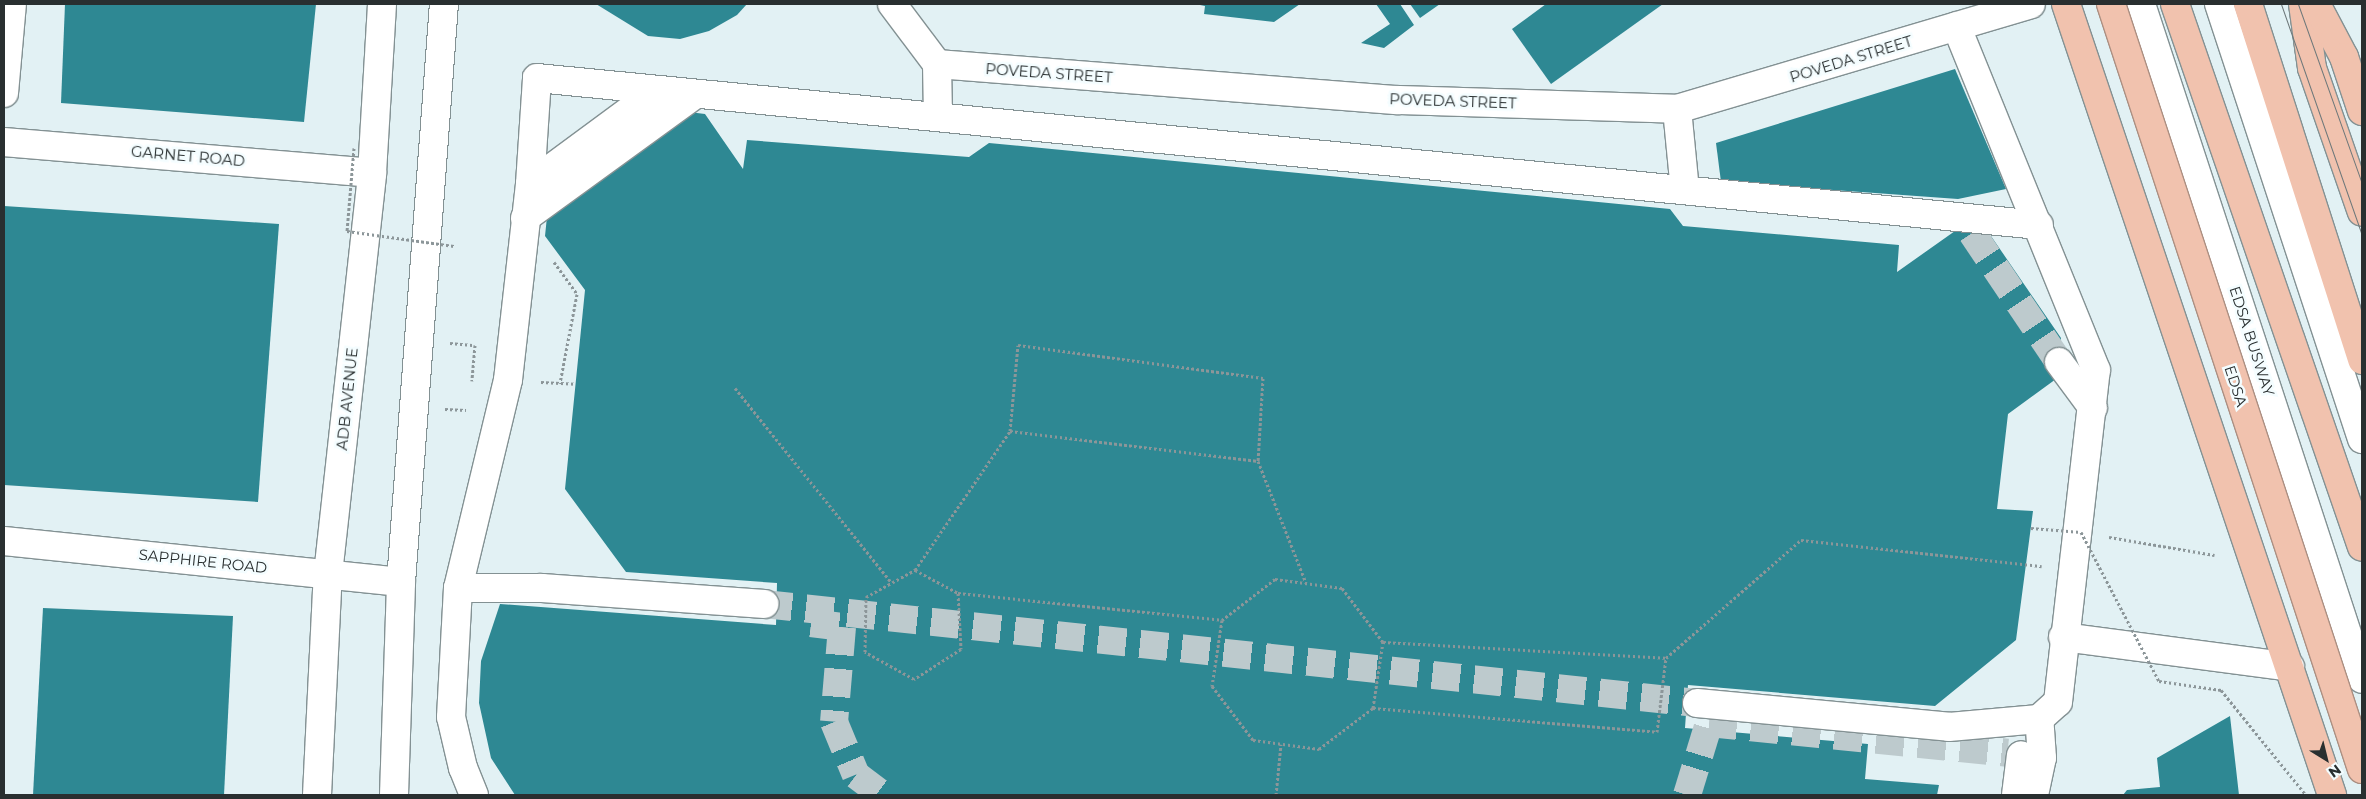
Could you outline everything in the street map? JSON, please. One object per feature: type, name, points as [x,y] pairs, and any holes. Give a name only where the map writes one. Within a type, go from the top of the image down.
[{"type":"highway","points":[[2066,4],[2332,795]]},
{"type":"highway","name":"EDSA","points":[[2111,4],[2362,769]]},
{"type":"highway","points":[[2176,4],[2197,71],[2362,547]]},
{"type":"highway","points":[[2248,4],[2362,360]]},
{"type":"highway","points":[[2303,4],[2312,68],[2362,212]]},
{"type":"highway","points":[[2316,4],[2344,57],[2362,111]]},
{"type":"highway","points":[[2292,674],[2324,708],[2362,728]]},
{"type":"street","points":[[4,93],[12,4]]},
{"type":"street","name":"ADB AVENUE","points":[[317,795],[328,574],[372,172],[382,4]]},
{"type":"street","points":[[394,795],[401,582],[444,4]]},
{"type":"street","points":[[892,4],[937,64],[938,117]]},
{"type":"street","name":"POVEDA STREET","points":[[937,64],[1398,100],[1677,109],[2031,4]]},
{"type":"street","name":"EDSA BUSWAY","points":[[2141,4],[2362,679]]},
{"type":"street","points":[[2218,4],[2362,439]]},
{"type":"street","points":[[1697,703],[1949,726],[2039,719],[2058,702],[2063,637],[2073,570],[2096,370],[2039,225],[1956,26]]},
{"type":"street","points":[[474,795],[462,768],[451,717],[458,588],[508,380],[530,184],[537,78],[694,95],[938,117],[2039,225]]},
{"type":"street","points":[[530,184],[656,91]]},
{"type":"street","points":[[525,218],[694,95]]},
{"type":"street","points":[[1677,109],[1685,190]]},
{"type":"street","name":"GARNET ROAD","points":[[4,142],[372,172]]},
{"type":"street","points":[[2059,362],[2093,408]]},
{"type":"street","name":"SAPPHIRE ROAD","points":[[4,541],[401,582]]},
{"type":"street","points":[[458,588],[542,588],[764,604]]},
{"type":"street","points":[[2063,637],[2292,674]]},
{"type":"street","points":[[2034,795],[2042,758],[2039,719]]},
{"type":"street","points":[[2016,795],[2021,755]]},
{"type":"path","points":[[354,148],[347,231],[454,246]]},
{"type":"path","points":[[550,256],[577,294],[560,383]]},
{"type":"path","points":[[446,343],[475,345],[472,386]]},
{"type":"path","points":[[958,593],[961,649],[914,679],[865,652],[866,597],[915,570],[1010,431],[1018,345],[1263,378],[1258,461],[1306,584]]},
{"type":"path","points":[[735,388],[891,582]]},
{"type":"path","points":[[442,409],[470,411],[471,402]]},
{"type":"path","points":[[1010,431],[1258,461]]},
{"type":"path","points":[[2031,528],[2081,532],[2159,681],[2221,690],[2306,795]]},
{"type":"path","points":[[2120,539],[2214,555]]},
{"type":"path","points":[[1222,620],[1212,686],[1253,740],[1319,749],[1373,708],[1657,732],[1666,658],[1801,540],[2073,570]]},
{"type":"path","points":[[915,570],[958,593],[1222,620],[1275,579],[1342,588],[1382,642],[1373,708]]},
{"type":"path","points":[[1382,642],[1666,658]]},
{"type":"path","points":[[1276,795],[1281,744]]},
{"type":"building","points":[[65,4],[316,4],[304,122],[61,103]]},
{"type":"building","points":[[596,4],[747,4],[737,15],[709,31],[680,39],[648,36]]},
{"type":"building","points":[[1195,4],[1300,4],[1274,22],[1204,14],[1205,6]]},
{"type":"building","points":[[1376,4],[1400,4],[1414,25],[1384,48],[1361,43],[1390,24]]},
{"type":"building","points":[[1410,4],[1440,4],[1420,18]]},
{"type":"building","points":[[1546,4],[1663,4],[1551,84],[1512,29]]},
{"type":"building","points":[[1955,69],[2006,189],[1958,199],[1721,182],[1716,143]]},
{"type":"building","points":[[673,110],[705,114],[743,169],[747,140],[969,157],[989,143],[1670,209],[1683,226],[1899,245],[1897,272],[1955,231],[1991,236],[2061,338],[2056,379],[2008,414],[1997,509],[2033,511],[2016,640],[1935,706],[1688,685],[1685,728],[1868,744],[1865,779],[1939,785],[1937,795],[515,795],[491,758],[479,703],[481,661],[500,604],[776,625],[777,583],[626,572],[565,489],[585,290],[545,236],[548,207]]},
{"type":"building","points":[[4,206],[279,224],[258,502],[4,485]]},
{"type":"building","points":[[43,608],[233,616],[224,795],[33,795]]},
{"type":"building","points":[[2230,716],[2239,795],[2123,795],[2127,790],[2160,787],[2157,758]]},
{"type":"tunnel","points":[[1972,233],[2059,362]]},
{"type":"tunnel","points":[[764,604],[1697,703]]},
{"type":"tunnel","points":[[811,623],[842,627],[834,722],[856,775],[883,795]]},
{"type":"tunnel","points":[[1687,795],[1709,723],[2007,753]]},
{"type":"tram line","points":[[2281,4],[2362,235]]},
{"type":"tram line","points":[[2298,4],[2362,184]]}]
